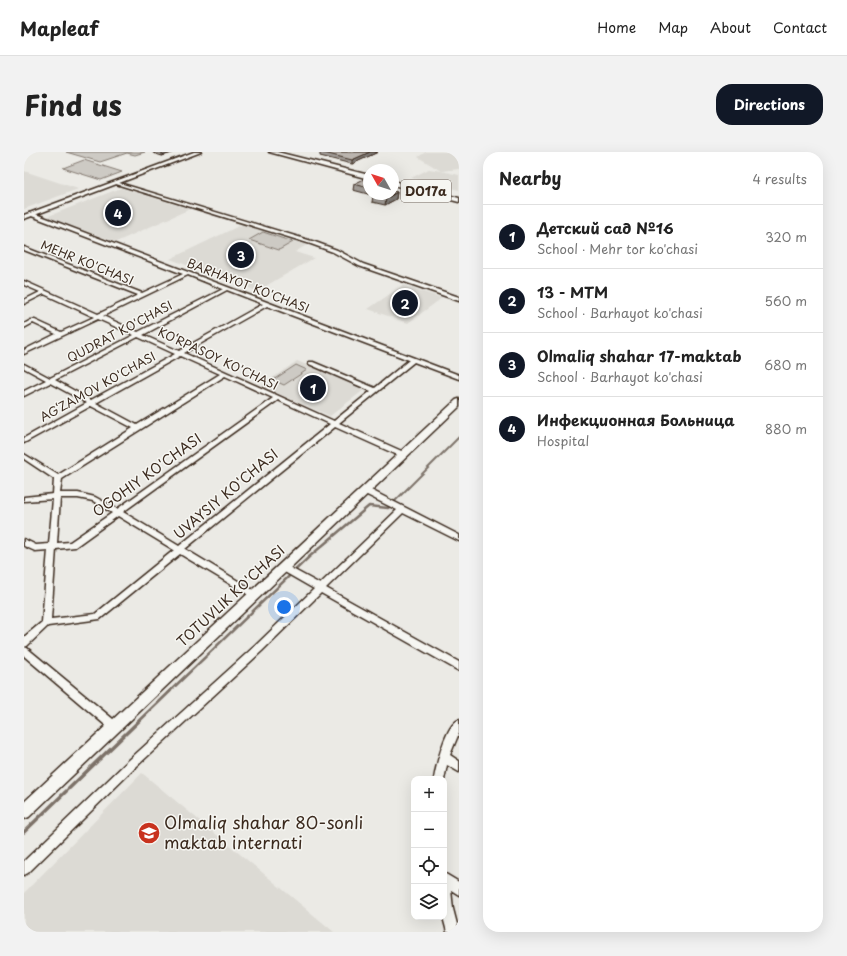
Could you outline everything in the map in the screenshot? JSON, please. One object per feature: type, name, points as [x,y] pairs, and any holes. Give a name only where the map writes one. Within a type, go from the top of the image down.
[{"type":"main road","points":[[24,217],[199,152]]},
{"type":"main road","points":[[271,152],[363,175]]},
{"type":"main road","points":[[283,152],[363,172]]},
{"type":"main road","name":"D017a","points":[[399,181],[459,196]]},
{"type":"main road","name":"D017a","points":[[399,185],[459,200]]},
{"type":"main road","name":"TOTUVLIK KO'CHASI","points":[[24,812],[254,595],[286,569],[459,402]]},
{"type":"street","points":[[117,183],[313,243],[335,251],[361,265],[459,299]]},
{"type":"street","name":"BARHAYOT KO'CHASI","points":[[31,214],[459,377]]},
{"type":"street","name":"MEHR KO'CHASI","points":[[24,248],[142,296]]},
{"type":"street","points":[[24,352],[186,274]]},
{"type":"street","name":"KO‘RPASOY KO'CHASI","points":[[24,283],[404,455]]},
{"type":"street","name":"QUDRAT KO'CHASI","points":[[24,394],[226,289]]},
{"type":"street","points":[[24,302],[45,292]]},
{"type":"street","name":"AG‘ZAMOV KO'CHASI","points":[[24,441],[267,304]]},
{"type":"street","points":[[24,326],[33,321],[60,334]]},
{"type":"street","name":"UVAYSIY KO'CHASI","points":[[46,622],[97,616],[412,360]]},
{"type":"street","points":[[311,364],[375,390]]},
{"type":"street","points":[[24,366],[138,428]]},
{"type":"street","points":[[58,478],[224,374]]},
{"type":"street","name":"OGOHIY KO'CHASI","points":[[24,542],[35,548],[72,545],[277,398]]},
{"type":"street","points":[[24,456],[58,478]]},
{"type":"street","points":[[24,643],[46,622],[58,478]]},
{"type":"street","points":[[366,491],[459,538]]},
{"type":"street","points":[[24,500],[88,496],[118,512],[254,595]]},
{"type":"street","points":[[24,869],[133,763],[259,648],[401,508]]},
{"type":"street","points":[[286,569],[459,667]]},
{"type":"street","points":[[24,651],[115,727]]},
{"type":"street","points":[[439,776],[442,757],[459,724]]},
{"type":"street","points":[[442,757],[459,767]]},
{"type":"street","points":[[447,880],[459,889]]},
{"type":"street","points":[[447,909],[453,932]]},
{"type":"shaded area","points":[[66,152],[145,152],[135,155],[127,153],[100,162]]},
{"type":"shaded area","points":[[426,152],[459,152],[459,169],[441,171],[418,157]]},
{"type":"shaded area","points":[[84,160],[122,172],[101,180],[63,168]]},
{"type":"shaded area","points":[[429,169],[459,175],[459,190],[411,178]]},
{"type":"shaded area","points":[[24,171],[78,189],[24,209]]},
{"type":"shaded area","points":[[121,188],[190,209],[116,242],[46,217]]},
{"type":"shaded area","points":[[243,224],[308,244],[295,252],[314,258],[257,291],[170,259]]},
{"type":"shaded area","points":[[263,232],[293,242],[279,250],[249,240]]},
{"type":"shaded area","points":[[403,285],[442,298],[408,323],[368,309]]},
{"type":"shaded area","points":[[297,361],[365,389],[330,416],[261,386]]},
{"type":"shaded area","points":[[296,365],[307,370],[284,385],[273,380]]},
{"type":"shaded area","name":"Olmaliq shahar 80-sonli maktab internati","points":[[142,773],[334,932],[24,932],[24,893]]},
{"type":"building","points":[[320,152],[370,152],[352,160]]},
{"type":"building","points":[[363,180],[363,186],[354,184]]},
{"type":"waterway","points":[[169,692],[309,557],[369,506],[388,508],[459,437]]},
{"type":"waterway","points":[[24,832],[170,691]]},
{"type":"place","name":"Инфекционная Больница","points":[[118,213]]},
{"type":"place","name":"Olmaliq shahar 17-maktab","points":[[241,255]]},
{"type":"place","name":"13 - MTM","points":[[405,303]]},
{"type":"place","name":"Детский сад №16","points":[[313,388]]},
{"type":"place","name":"Olmaliq shahar 80-sonli maktab internati","points":[[149,833]]}]
